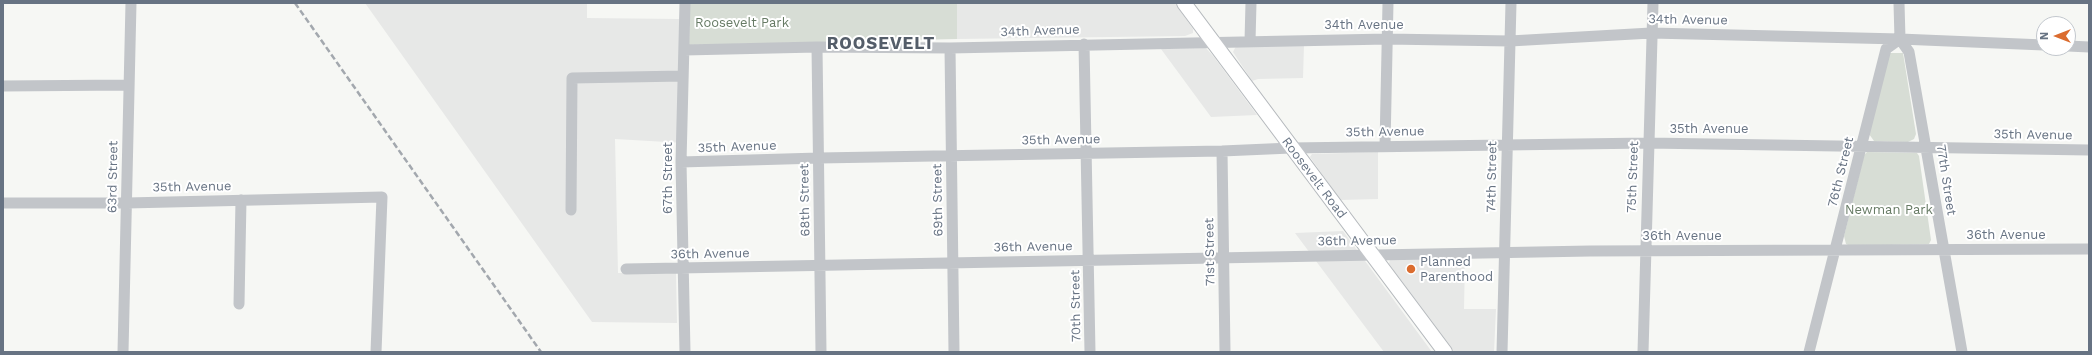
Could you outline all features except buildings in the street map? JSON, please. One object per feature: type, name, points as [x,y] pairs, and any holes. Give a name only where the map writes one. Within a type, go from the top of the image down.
[{"type":"main road","name":"Roosevelt Road","points":[[1184,3],[1445,352]]},
{"type":"street","name":"63rd Street","points":[[122,352],[131,3]]},
{"type":"street","name":"67th Street","points":[[685,3],[681,162],[685,352]]},
{"type":"street","points":[[1250,41],[1251,3]]},
{"type":"street","points":[[1385,146],[1388,3]]},
{"type":"street","name":"74th Street","points":[[1502,352],[1506,145],[1511,3]]},
{"type":"street","name":"75th Street","points":[[1643,352],[1653,3]]},
{"type":"street","points":[[1899,3],[1900,39]]},
{"type":"street","name":"34th Avenue","points":[[684,50],[818,47],[950,48],[1211,41],[1387,39],[1510,41],[1652,33],[1900,39],[2036,45]]},
{"type":"street","name":"76th Street","points":[[1809,352],[1886,49],[1900,39]]},
{"type":"street","name":"77th Street","points":[[1900,39],[1909,52],[1962,352]]},
{"type":"street","name":"70th Street","points":[[1084,44],[1090,352]]},
{"type":"street","points":[[2076,46],[2089,47]]},
{"type":"street","name":"68th Street","points":[[818,47],[821,352]]},
{"type":"street","name":"69th Street","points":[[950,48],[954,352]]},
{"type":"street","points":[[571,210],[572,78],[683,76]]},
{"type":"street","points":[[3,86],[128,85]]},
{"type":"street","name":"35th Avenue","points":[[681,162],[951,155],[1222,151],[1385,146],[1648,143],[1862,145],[1926,148],[2089,150]]},
{"type":"street","name":"71st Street","points":[[1222,151],[1225,352]]},
{"type":"street","name":"35th Avenue","points":[[3,203],[127,203],[382,197],[376,352]]},
{"type":"street","points":[[239,304],[241,200]]},
{"type":"street","name":"36th Avenue","points":[[626,269],[1645,250],[2089,249]]},
{"type":"shaded area","points":[[365,3],[587,3],[587,18],[679,19],[684,143],[615,139],[618,273],[676,273],[677,323],[592,322]]},
{"type":"shaded area","points":[[957,3],[1175,3],[1193,29],[1193,33],[1185,36],[957,39]]},
{"type":"shaded area","points":[[1304,45],[1303,78],[1258,79],[1252,81],[1233,52],[1236,46]]},
{"type":"shaded area","points":[[1206,48],[1257,115],[1211,117],[1161,49]]},
{"type":"shaded area","points":[[1378,152],[1378,199],[1340,200],[1310,157],[1312,154]]},
{"type":"shaded area","points":[[1343,231],[1432,352],[1384,352],[1295,233]]},
{"type":"shaded area","points":[[1465,258],[1464,309],[1496,309],[1494,352],[1454,352],[1389,264],[1390,259]]},
{"type":"green space","name":"Roosevelt Park","points":[[690,3],[957,3],[957,39],[689,45]]},
{"type":"green space","points":[[1889,53],[1903,53],[1916,134],[1914,139],[1908,142],[1874,141],[1869,134]]},
{"type":"green space","name":"Newman Park","points":[[1867,152],[1917,153],[1919,156],[1931,240],[1929,244],[1850,246],[1846,244],[1844,236],[1864,155]]},
{"type":"railway","points":[[295,3],[541,352]]},
{"type":"place","name":"Planned Parenthood","points":[[1411,269]]},
{"type":"district","name":"ROOSEVELT","points":[[881,44]]}]
